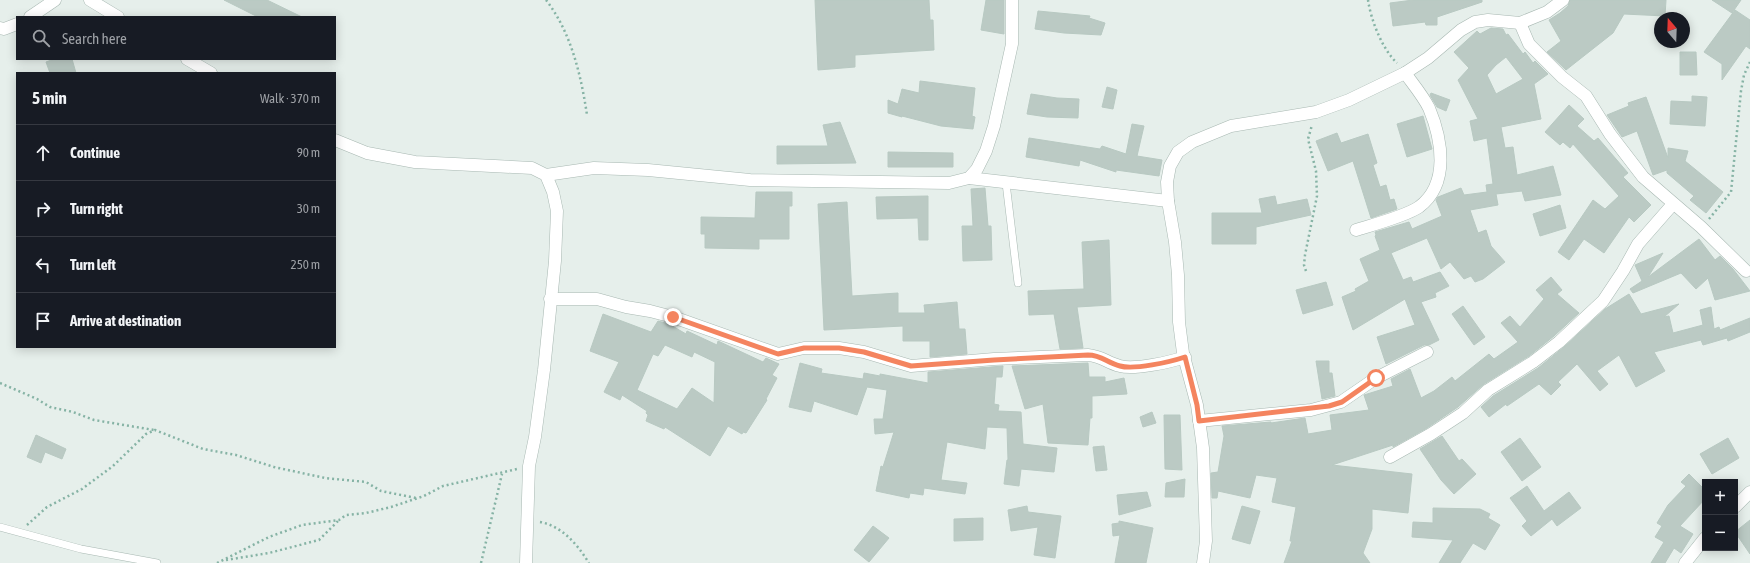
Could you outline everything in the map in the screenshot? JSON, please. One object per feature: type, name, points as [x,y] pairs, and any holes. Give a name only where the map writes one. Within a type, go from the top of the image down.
[{"type":"street","points":[[31,16],[55,0]]},
{"type":"street","points":[[90,0],[116,16]]},
{"type":"street","points":[[968,178],[978,169],[986,152],[994,126],[1012,44],[1012,0]]},
{"type":"street","points":[[1203,563],[1206,541],[1203,448],[1197,405],[1185,357],[1179,322],[1178,275],[1175,242],[1168,201],[1167,182],[1170,166],[1178,152],[1192,142],[1231,126],[1316,112],[1349,100],[1405,72],[1428,58],[1461,30],[1475,22],[1488,20],[1520,23],[1547,12],[1562,0]]},
{"type":"street","points":[[1520,23],[1529,44],[1562,77],[1581,91],[1592,104],[1610,134],[1643,178],[1701,227],[1746,271]]},
{"type":"street","points":[[0,28],[4,29],[16,24]]},
{"type":"street","points":[[190,60],[208,72]]},
{"type":"street","points":[[1356,230],[1388,220],[1418,208],[1434,190],[1441,165],[1438,138],[1428,107],[1405,72]]},
{"type":"street","points":[[336,140],[367,153],[415,162],[532,168],[546,175],[594,168],[648,170],[750,180],[949,183],[968,178],[1168,201]]},
{"type":"street","points":[[526,563],[529,466],[535,437],[544,370],[555,260],[557,211],[553,192],[546,175]]},
{"type":"street","points":[[1390,457],[1425,438],[1462,413],[1488,390],[1534,362],[1559,342],[1603,301],[1638,244],[1673,204]]},
{"type":"street","points":[[550,299],[597,299],[626,307],[658,313],[778,354],[804,348],[839,348],[864,352],[911,366],[987,360],[1097,355],[1116,365],[1132,368],[1172,362],[1185,357]]},
{"type":"street","points":[[1199,421],[1311,410],[1342,402],[1376,378],[1427,352]]},
{"type":"street","points":[[1738,504],[1750,492]]},
{"type":"street","points":[[1685,563],[1702,542]]},
{"type":"lane","points":[[1006,183],[1018,284]]},
{"type":"lane","points":[[0,527],[81,549],[157,563]]},
{"type":"path","points":[[546,0],[562,26],[574,54],[587,114]]},
{"type":"path","points":[[1368,0],[1376,29],[1392,58],[1405,72]]},
{"type":"path","points":[[1701,227],[1731,192],[1741,91],[1744,75],[1750,62]]},
{"type":"path","points":[[1306,271],[1304,265],[1304,255],[1317,196],[1316,171],[1308,139],[1316,112]]},
{"type":"path","points":[[0,383],[37,399],[50,407],[73,412],[94,420],[155,430],[203,449],[236,454],[274,467],[325,478],[366,482],[381,491],[416,498]]},
{"type":"path","points":[[19,532],[47,507],[82,488],[113,466],[146,434],[155,430]]},
{"type":"path","points":[[222,561],[269,553],[319,540],[346,515],[366,513],[416,498],[443,486],[502,474],[529,466]]},
{"type":"path","points":[[481,563],[502,474]]},
{"type":"path","points":[[528,519],[552,524],[570,538],[589,563]]},
{"type":"path","points":[[217,563],[269,537],[302,525],[339,520]]},
{"type":"building","points":[[224,0],[267,0],[300,16],[256,16]]},
{"type":"building","points":[[815,0],[929,0],[930,20],[933,20],[934,50],[855,55],[855,67],[818,70]]},
{"type":"building","points":[[986,0],[1004,0],[1004,34],[981,30]]},
{"type":"building","points":[[1413,0],[1482,0],[1482,2],[1437,17],[1437,25],[1426,25],[1425,22],[1393,26],[1390,3]]},
{"type":"building","points":[[1570,0],[1666,0],[1665,12],[1654,12],[1654,15],[1624,14],[1613,33],[1566,70],[1547,52],[1561,41],[1549,20],[1568,6]]},
{"type":"building","points":[[1712,0],[1741,0],[1732,13]]},
{"type":"building","points":[[1735,10],[1750,20],[1750,49],[1746,46],[1722,80],[1722,64],[1704,52]]},
{"type":"building","points":[[1038,11],[1090,16],[1089,18],[1105,23],[1101,35],[1064,33],[1035,29]]},
{"type":"building","points":[[1491,28],[1503,29],[1506,35],[1508,34],[1523,54],[1525,52],[1533,63],[1535,61],[1548,74],[1534,84],[1541,119],[1501,127],[1505,148],[1513,147],[1517,175],[1553,166],[1561,195],[1525,201],[1522,191],[1496,194],[1498,205],[1470,210],[1478,233],[1486,230],[1491,246],[1505,262],[1483,279],[1475,282],[1471,276],[1464,279],[1450,262],[1441,269],[1427,238],[1391,253],[1403,280],[1411,277],[1413,282],[1440,272],[1449,286],[1435,293],[1436,297],[1421,302],[1439,340],[1429,345],[1424,345],[1386,364],[1377,337],[1415,325],[1405,299],[1353,330],[1342,297],[1356,291],[1355,289],[1369,281],[1360,259],[1380,250],[1375,232],[1409,222],[1412,229],[1442,216],[1436,200],[1438,197],[1461,188],[1464,195],[1487,192],[1486,185],[1493,184],[1487,138],[1474,141],[1470,121],[1478,119],[1458,80],[1469,68],[1454,52],[1477,31],[1480,34]],"holes":[[[1506,57],[1523,79],[1496,94],[1487,75]]]},
{"type":"building","points":[[1680,52],[1696,52],[1697,75],[1680,75]]},
{"type":"building","points":[[51,60],[72,60],[76,72],[50,72],[46,62]]},
{"type":"building","points":[[920,81],[975,88],[972,116],[975,117],[973,129],[941,126],[888,113],[888,100],[898,104],[902,89],[919,93]]},
{"type":"building","points":[[1107,87],[1117,90],[1113,109],[1102,107]]},
{"type":"building","points":[[1431,93],[1450,100],[1446,111],[1437,107],[1430,95]]},
{"type":"building","points":[[1031,94],[1057,98],[1079,99],[1078,118],[1047,117],[1027,114]]},
{"type":"building","points":[[1692,96],[1707,97],[1705,126],[1670,124],[1671,101],[1692,102]]},
{"type":"building","points":[[1646,97],[1668,158],[1668,148],[1688,151],[1685,161],[1723,192],[1706,213],[1690,200],[1694,196],[1667,173],[1667,170],[1653,175],[1637,131],[1622,137],[1607,115],[1629,106],[1628,103]]},
{"type":"building","points":[[1569,105],[1584,119],[1577,126],[1594,141],[1598,138],[1628,173],[1623,177],[1651,205],[1634,222],[1629,217],[1604,253],[1584,239],[1569,260],[1558,252],[1593,200],[1605,209],[1619,196],[1573,144],[1570,148],[1563,142],[1560,145],[1545,132]]},
{"type":"building","points":[[1423,116],[1432,149],[1407,157],[1397,124]]},
{"type":"building","points":[[840,122],[856,163],[777,164],[777,146],[828,146],[823,125]]},
{"type":"building","points":[[1132,124],[1144,126],[1137,156],[1162,160],[1159,176],[1116,170],[1116,172],[1080,160],[1079,166],[1026,157],[1029,138],[1100,149],[1102,146],[1126,154]]},
{"type":"building","points":[[1337,133],[1341,143],[1368,134],[1377,163],[1373,165],[1380,187],[1386,185],[1390,200],[1394,199],[1397,209],[1371,218],[1353,161],[1328,171],[1316,141]]},
{"type":"building","points":[[888,152],[953,153],[953,167],[888,167]]},
{"type":"building","points":[[985,188],[988,226],[991,226],[992,260],[963,261],[962,226],[973,226],[971,189]]},
{"type":"building","points":[[756,192],[792,192],[792,206],[789,206],[789,239],[759,239],[759,249],[705,248],[705,234],[701,234],[701,217],[755,218]]},
{"type":"building","points":[[928,196],[928,240],[919,240],[918,218],[877,219],[876,197]]},
{"type":"building","points":[[1275,196],[1277,205],[1307,199],[1311,215],[1256,227],[1256,244],[1212,244],[1212,213],[1262,213],[1259,199]]},
{"type":"building","points":[[847,202],[852,296],[898,293],[898,313],[925,313],[924,305],[957,302],[959,329],[965,329],[967,354],[930,357],[930,341],[903,341],[903,326],[824,330],[818,204]]},
{"type":"building","points":[[1560,205],[1566,228],[1540,236],[1533,214]]},
{"type":"building","points":[[1699,239],[1715,260],[1720,256],[1733,269],[1750,291],[1715,300],[1708,278],[1696,289],[1681,273],[1633,293],[1630,289],[1642,281],[1635,265],[1663,253],[1648,277]]},
{"type":"building","points":[[1109,240],[1111,305],[1077,307],[1083,348],[1060,349],[1054,314],[1029,315],[1028,291],[1084,289],[1082,242]]},
{"type":"building","points":[[1551,277],[1562,290],[1557,294],[1579,313],[1554,336],[1529,356],[1484,384],[1458,407],[1427,428],[1393,447],[1393,445],[1332,465],[1412,474],[1408,513],[1372,509],[1372,529],[1363,553],[1370,563],[1284,563],[1292,541],[1290,541],[1296,507],[1272,502],[1277,478],[1256,475],[1250,498],[1218,491],[1217,498],[1212,498],[1211,473],[1218,472],[1224,436],[1222,426],[1271,423],[1305,418],[1308,434],[1332,430],[1330,415],[1369,410],[1364,395],[1393,386],[1391,379],[1410,369],[1421,398],[1434,391],[1452,377],[1455,381],[1489,354],[1494,359],[1518,342],[1501,323],[1510,316],[1520,327],[1544,299],[1536,290]]},
{"type":"building","points":[[1326,282],[1333,305],[1303,314],[1296,290]]},
{"type":"building","points":[[1629,294],[1641,314],[1679,304],[1664,317],[1669,316],[1673,333],[1703,325],[1700,310],[1711,307],[1714,329],[1719,327],[1720,330],[1750,318],[1750,332],[1728,341],[1727,338],[1703,345],[1701,340],[1654,352],[1665,371],[1636,387],[1619,355],[1597,371],[1608,384],[1600,391],[1577,364],[1558,382],[1561,385],[1551,395],[1539,384],[1507,406],[1506,404],[1489,417],[1481,407],[1493,396],[1538,368],[1564,347],[1605,309]]},
{"type":"building","points":[[1463,306],[1485,337],[1474,345],[1452,314]]},
{"type":"building","points":[[603,314],[651,332],[658,321],[669,324],[686,334],[687,331],[717,345],[718,341],[763,362],[766,358],[779,364],[772,375],[777,378],[766,399],[767,400],[746,433],[743,432],[742,434],[728,426],[710,456],[665,427],[664,429],[646,421],[648,415],[646,413],[647,411],[622,395],[620,400],[604,392],[619,362],[590,351]],"holes":[[[665,345],[692,357],[694,352],[715,362],[714,403],[692,388],[677,409],[637,390],[653,354],[658,356]]]},
{"type":"building","points":[[1316,361],[1329,361],[1329,373],[1332,373],[1335,396],[1322,399]]},
{"type":"building","points":[[800,363],[822,369],[821,373],[863,379],[864,373],[880,376],[880,374],[928,383],[928,372],[1003,366],[1002,377],[996,377],[994,404],[999,405],[998,411],[1021,412],[1023,444],[1057,448],[1054,472],[1021,469],[1019,486],[1004,484],[1008,460],[1007,428],[987,427],[985,449],[947,442],[941,480],[967,483],[965,494],[924,488],[923,495],[910,493],[909,498],[876,491],[881,466],[883,467],[894,432],[875,434],[874,419],[883,419],[887,390],[867,387],[857,415],[814,401],[811,412],[789,407]]},
{"type":"building","points":[[1088,363],[1089,377],[1105,377],[1105,382],[1124,378],[1127,394],[1092,396],[1092,418],[1090,418],[1088,445],[1048,443],[1043,404],[1025,409],[1012,366]]},
{"type":"building","points":[[1152,412],[1156,423],[1143,427],[1140,417]]},
{"type":"building","points":[[1164,415],[1180,415],[1182,470],[1165,469]]},
{"type":"building","points":[[36,435],[66,449],[62,459],[45,452],[41,463],[27,457]]},
{"type":"building","points":[[1442,436],[1459,461],[1462,459],[1476,474],[1454,494],[1441,480],[1420,449]]},
{"type":"building","points":[[1520,438],[1541,467],[1522,481],[1501,452]]},
{"type":"building","points":[[1728,438],[1739,458],[1712,474],[1700,454]]},
{"type":"building","points":[[1104,446],[1107,470],[1096,471],[1093,447]]},
{"type":"building","points":[[1689,474],[1702,487],[1702,502],[1680,526],[1693,534],[1681,553],[1674,548],[1665,563],[1651,563],[1664,542],[1655,537],[1662,526],[1657,523],[1668,505],[1686,486],[1681,482]]},
{"type":"building","points":[[1185,479],[1184,497],[1165,497],[1166,483]]},
{"type":"building","points":[[1527,486],[1544,511],[1569,492],[1581,508],[1557,526],[1552,519],[1531,536],[1522,526],[1527,521],[1510,498]]},
{"type":"building","points":[[1147,492],[1151,506],[1119,515],[1117,495]]},
{"type":"building","points":[[1027,506],[1028,512],[1061,516],[1055,558],[1034,555],[1038,527],[1011,531],[1008,510]]},
{"type":"building","points":[[1242,506],[1260,511],[1250,544],[1232,539]]},
{"type":"building","points":[[1433,508],[1480,509],[1490,514],[1488,518],[1500,525],[1485,550],[1473,543],[1460,563],[1439,563],[1453,540],[1412,537],[1413,522],[1433,523]]},
{"type":"building","points":[[983,518],[983,540],[954,541],[954,519]]},
{"type":"building","points":[[1750,520],[1750,554],[1738,536],[1738,530]]},
{"type":"building","points":[[1119,521],[1153,528],[1146,563],[1115,563],[1120,535],[1113,536],[1112,524],[1119,523]]},
{"type":"building","points":[[873,526],[889,538],[869,562],[854,550]]},
{"type":"route","points":[[673,317],[778,354],[804,348],[839,348],[864,352],[911,366],[951,362],[1097,355],[1112,364],[1132,368],[1172,362],[1185,357],[1197,405],[1199,421],[1311,410],[1329,406],[1342,402],[1376,378]]}]
